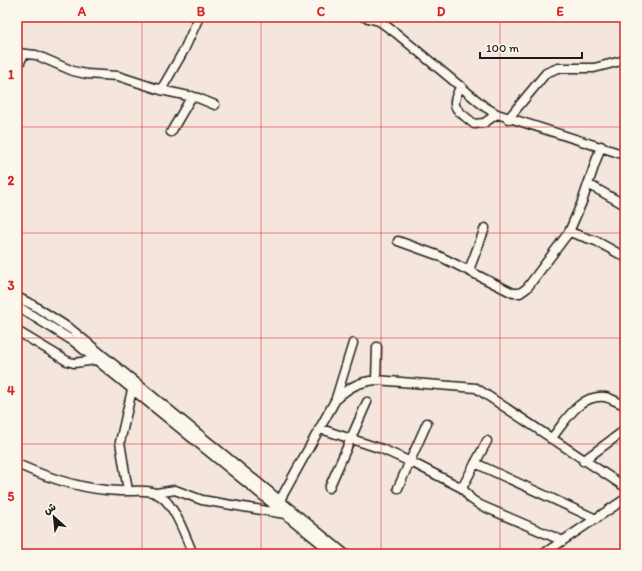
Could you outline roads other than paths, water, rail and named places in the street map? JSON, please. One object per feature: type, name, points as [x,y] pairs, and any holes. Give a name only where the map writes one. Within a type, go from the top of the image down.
[{"type":"street","points":[[161,90],[184,50],[199,17]]},
{"type":"street","points":[[364,17],[379,21],[485,106],[498,114],[508,119],[601,146],[625,155]]},
{"type":"street","points":[[17,68],[21,53],[36,55],[86,74],[118,76],[161,90],[192,96],[215,106]]},
{"type":"street","points":[[508,119],[546,73],[558,68],[594,68],[625,60]]},
{"type":"street","points":[[461,86],[453,99],[454,104],[456,108],[474,124],[484,124],[498,114]]},
{"type":"street","points":[[171,132],[192,96]]},
{"type":"street","points":[[398,242],[437,255],[513,293],[520,293],[528,288],[568,232],[588,184],[601,146]]},
{"type":"street","points":[[588,184],[625,204]]},
{"type":"street","points":[[469,270],[485,228]]},
{"type":"street","points":[[568,232],[596,241],[625,257]]},
{"type":"street","points":[[17,297],[33,304],[72,330],[346,554]]},
{"type":"street","points":[[17,306],[73,341],[334,554]]},
{"type":"street","points":[[17,332],[74,363],[96,360]]},
{"type":"street","points":[[280,500],[321,429],[336,399],[353,343]]},
{"type":"street","points":[[376,380],[378,347]]},
{"type":"street","points":[[336,399],[347,388],[360,382],[376,380],[476,388],[583,461],[625,487]]},
{"type":"street","points":[[128,491],[120,442],[132,390]]},
{"type":"street","points":[[551,439],[575,409],[585,400],[596,396],[606,397],[625,405]]},
{"type":"street","points":[[329,488],[352,439],[367,402]]},
{"type":"street","points":[[398,488],[427,423]]},
{"type":"street","points":[[321,429],[352,439],[409,462],[462,488],[480,505],[563,541]]},
{"type":"street","points":[[583,461],[625,430]]},
{"type":"street","points":[[462,488],[487,441]]},
{"type":"street","points":[[475,463],[596,518]]},
{"type":"street","points":[[17,464],[50,477],[78,484],[105,489],[128,491],[146,490],[157,493],[165,499],[172,510],[193,554]]},
{"type":"street","points":[[157,493],[175,490],[202,500],[288,515]]},
{"type":"street","points":[[543,554],[625,499]]}]
